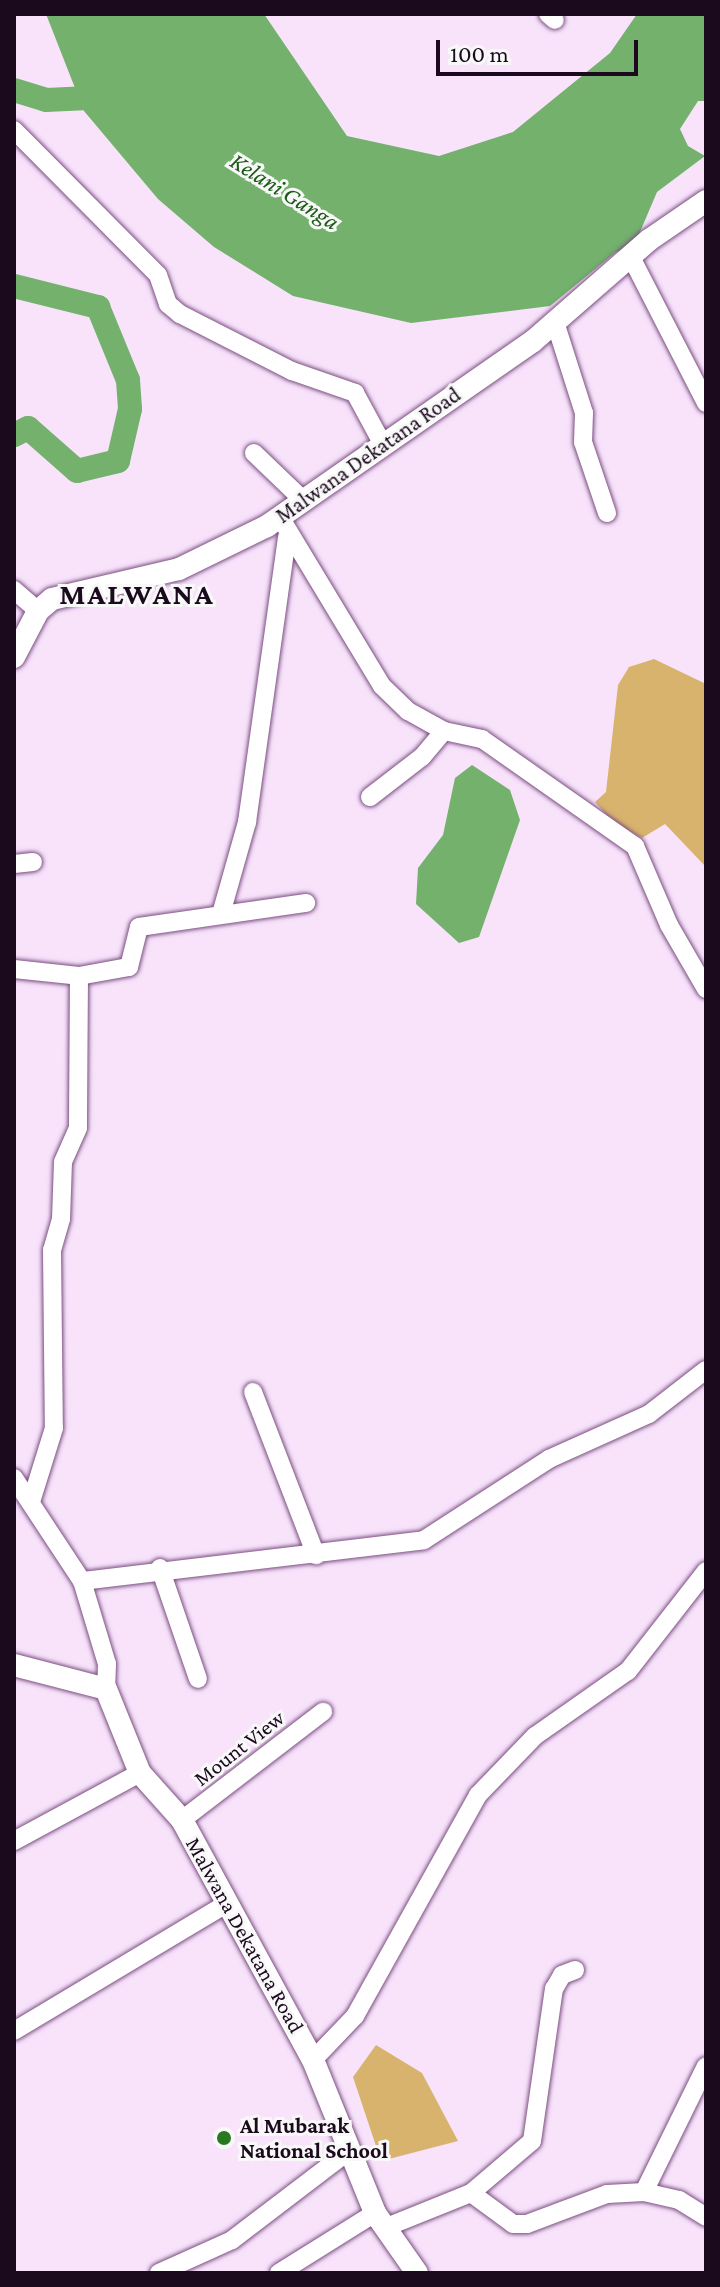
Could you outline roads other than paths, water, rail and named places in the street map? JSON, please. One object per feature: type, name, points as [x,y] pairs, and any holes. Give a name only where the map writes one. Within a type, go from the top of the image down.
[{"type":"main road","name":"Malwana Dekatana Road","points":[[38,611],[77,589],[179,569],[283,527],[302,499],[555,322],[631,257],[706,201]]},
{"type":"main road","points":[[14,657],[38,611]]},
{"type":"main road","points":[[14,1665],[106,1689]]},
{"type":"main road","name":"Malwana Dekatana Road","points":[[106,1689],[140,1773],[182,1820],[228,1903],[313,2060],[380,2220],[417,2273]]},
{"type":"street","points":[[14,130],[158,275],[168,304],[180,314],[292,371],[355,393],[382,443]]},
{"type":"street","points":[[631,257],[706,403]]},
{"type":"street","points":[[555,322],[584,413],[583,442],[607,513]]},
{"type":"street","points":[[254,453],[302,499]]},
{"type":"street","points":[[283,527],[382,686],[408,711],[444,731],[482,739],[635,846],[669,925],[706,989]]},
{"type":"street","points":[[221,914],[247,822],[283,527]]},
{"type":"street","points":[[14,590],[38,611]]},
{"type":"street","points":[[370,797],[422,757],[444,731]]},
{"type":"street","points":[[14,969],[79,976],[129,967],[139,927],[306,903]]},
{"type":"street","points":[[31,1502],[54,1428],[52,1250],[61,1219],[63,1162],[78,1128],[79,976]]},
{"type":"street","points":[[82,1581],[160,1568],[316,1555],[424,1540],[549,1459],[649,1414],[706,1370]]},
{"type":"street","points":[[253,1392],[316,1555]]},
{"type":"street","points":[[14,1478],[82,1581],[107,1664],[106,1689]]},
{"type":"street","points":[[160,1568],[198,1679]]},
{"type":"street","points":[[313,2060],[355,2016],[478,1795],[535,1736],[628,1671],[706,1571]]},
{"type":"street","name":"Mount View","points":[[182,1820],[323,1712]]},
{"type":"street","points":[[14,1841],[140,1773]]},
{"type":"street","points":[[14,2031],[228,1903]]},
{"type":"street","points":[[279,2273],[380,2220],[471,2193],[532,2141],[554,1989],[562,1975],[575,1970]]},
{"type":"street","points":[[644,2192],[706,2066]]},
{"type":"street","points":[[159,2273],[232,2240],[349,2151]]},
{"type":"street","points":[[471,2193],[513,2224],[527,2224],[607,2194],[644,2192],[679,2200],[706,2217]]},
{"type":"water","name":"Kelani Ganga","points":[[46,14],[264,14],[347,136],[439,156],[513,132],[610,53],[637,14],[706,14],[706,101],[698,101],[680,129],[688,146],[705,156],[657,192],[634,246],[616,252],[550,306],[411,323],[293,296],[214,247],[158,199],[84,111]]},
{"type":"water","points":[[472,765],[510,790],[520,820],[479,937],[459,943],[416,904],[418,868],[443,835],[455,778]]},
{"type":"waterway","points":[[14,90],[46,100],[110,97]]},
{"type":"waterway","points":[[14,286],[98,307],[128,380],[130,409],[118,461],[77,471],[28,428],[14,435]]},
{"type":"place","name":"Al Mubarak National School","points":[[224,2138]]},
{"type":"district","name":"MALWANA","points":[[137,594]]}]
